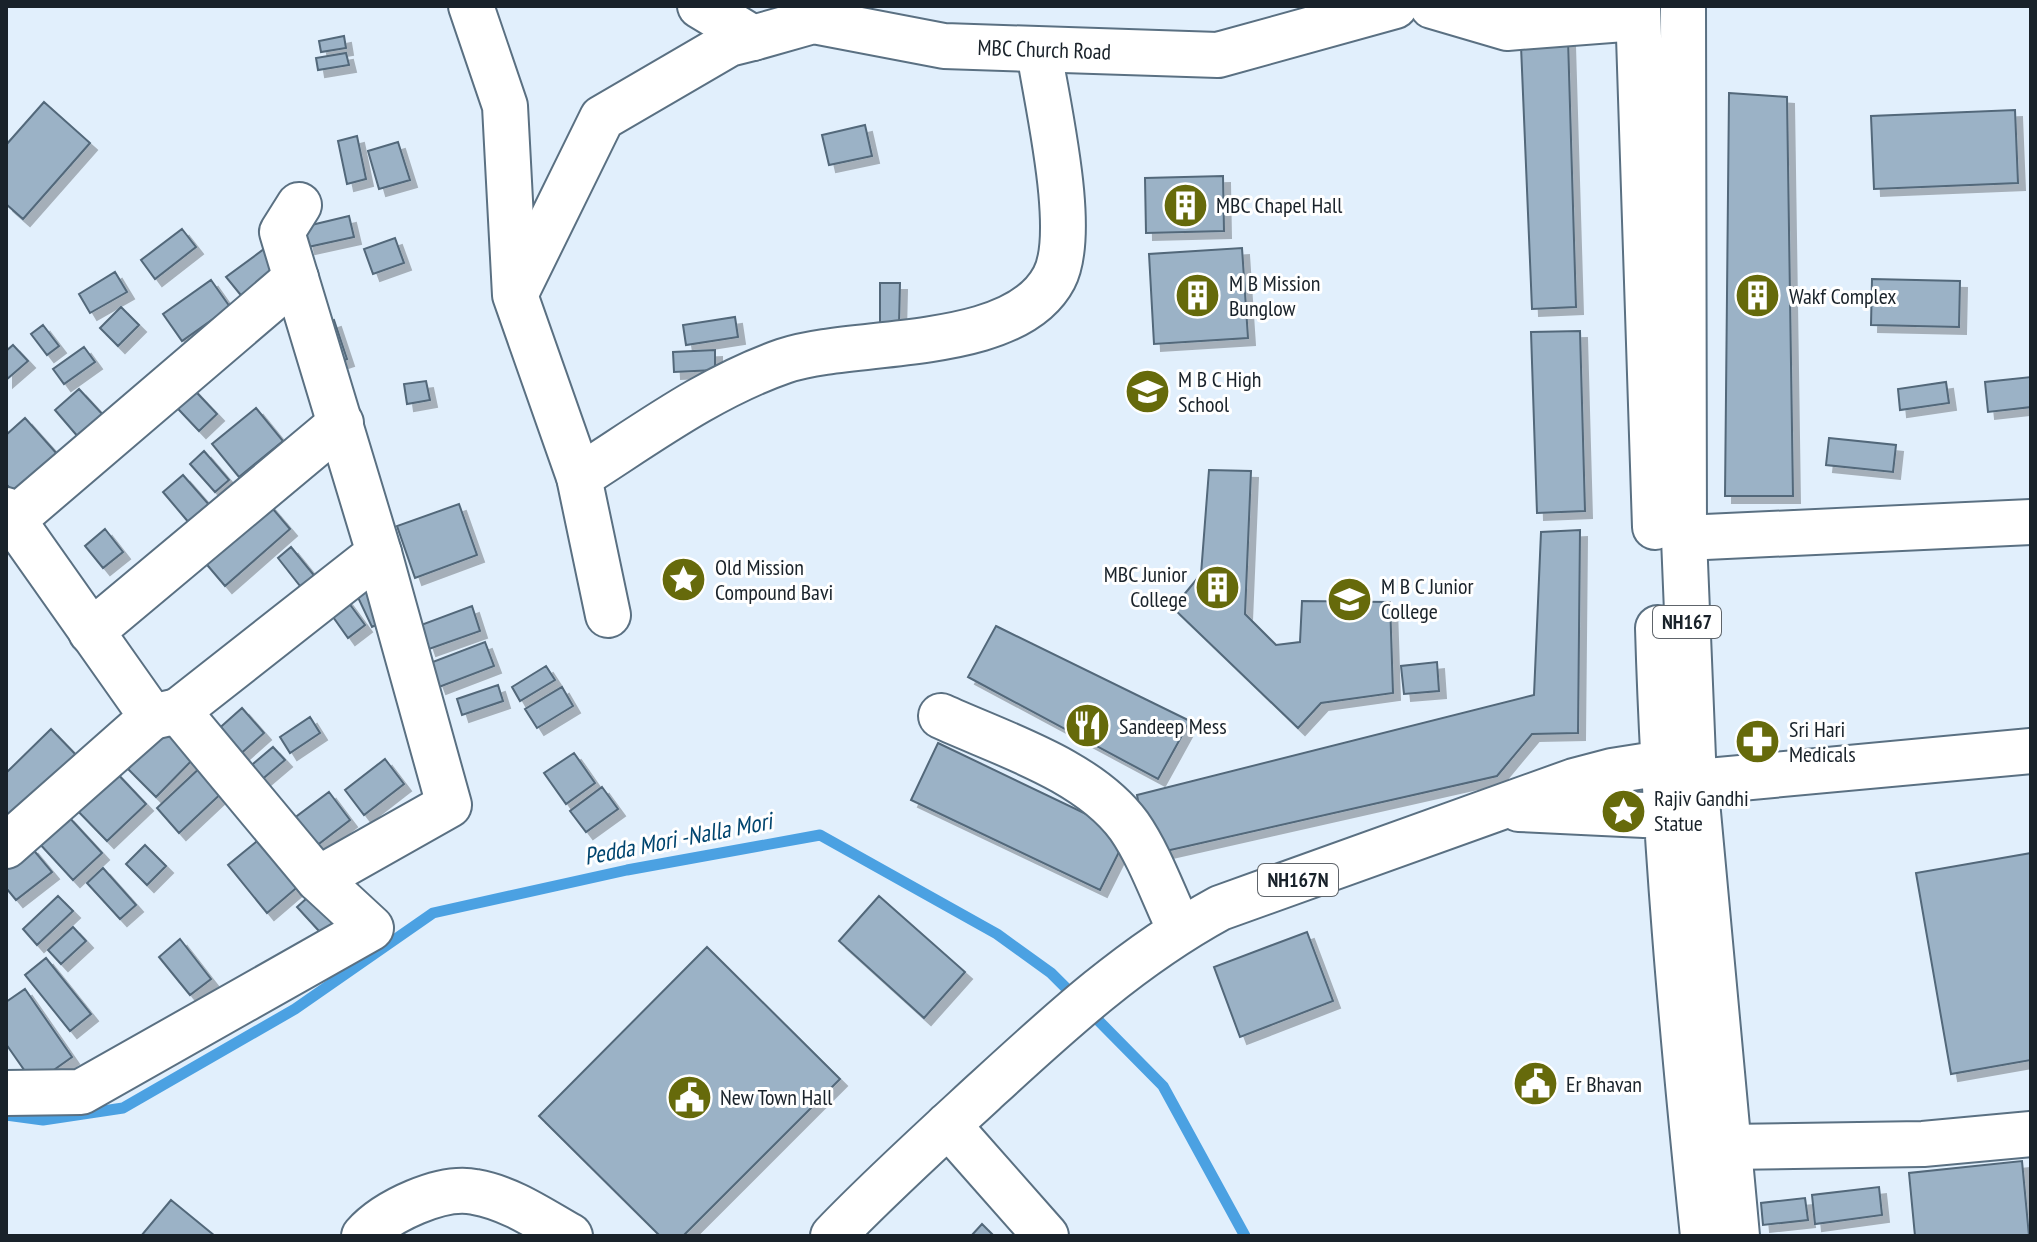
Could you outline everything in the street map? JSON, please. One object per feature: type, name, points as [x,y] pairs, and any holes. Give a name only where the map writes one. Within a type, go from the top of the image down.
[{"type":"main road","points":[[471,6],[505,106],[515,295],[579,477],[608,615]]},
{"type":"main road","points":[[700,6],[753,38]]},
{"type":"main road","name":"MBC Church Road","points":[[515,295],[602,118],[729,44],[813,21],[944,46],[1218,55],[1395,6]]},
{"type":"main road","points":[[1432,6],[1507,28],[1638,12]]},
{"type":"main road","name":"NH167","points":[[1683,6],[1683,786],[1673,943],[1703,1236]]},
{"type":"main road","name":"NH167","points":[[1638,12],[1683,786],[1712,928],[1727,1147],[1737,1236]]},
{"type":"main road","points":[[579,477],[710,393],[787,360],[965,332],[1020,314],[1054,280],[1064,250],[1062,205],[1039,51]]},
{"type":"main road","points":[[299,205],[282,232],[379,553],[449,805],[318,879]]},
{"type":"main road","points":[[6,1093],[81,1092],[371,928],[318,879],[91,632],[9,515],[296,278]]},
{"type":"main road","points":[[91,632],[341,423]]},
{"type":"main road","points":[[1684,538],[2031,522]]},
{"type":"main road","points":[[6,846],[165,714],[379,553]]},
{"type":"main road","points":[[941,716],[1081,781],[1109,803],[1131,828],[1180,930]]},
{"type":"main road","points":[[1683,786],[2031,751]]},
{"type":"main road","name":"NH167N","points":[[833,1236],[948,1125],[1109,979],[1180,930],[1220,908],[1501,808],[1683,786]]},
{"type":"main road","points":[[948,1125],[1046,1236]]},
{"type":"main road","points":[[1727,1147],[1923,1144],[2031,1134]]},
{"type":"main road","points":[[364,1236],[374,1225],[419,1199],[473,1191],[521,1208],[570,1236]]},
{"type":"building","points":[[344,36],[346,48],[321,52],[319,41]]},
{"type":"building","points":[[1568,39],[1576,307],[1532,309],[1521,46]]},
{"type":"building","points":[[346,53],[349,65],[318,70],[316,58]]},
{"type":"building","name":"Wakf Complex","points":[[1729,93],[1787,97],[1793,496],[1725,496]]},
{"type":"building","points":[[44,102],[90,143],[23,219],[6,204],[6,145]]},
{"type":"building","points":[[2015,110],[2018,183],[1874,189],[1871,116]]},
{"type":"building","points":[[865,125],[872,156],[829,165],[822,135]]},
{"type":"building","points":[[357,136],[366,179],[347,184],[338,141]]},
{"type":"building","points":[[398,142],[410,180],[379,189],[368,151]]},
{"type":"building","name":"MBC Chapel Hall","points":[[1223,176],[1224,231],[1146,233],[1145,178]]},
{"type":"building","points":[[349,216],[354,237],[308,247],[303,227]]},
{"type":"building","points":[[182,229],[196,247],[155,279],[141,260]]},
{"type":"building","points":[[395,238],[404,263],[373,274],[364,249]]},
{"type":"building","name":"M B Mission Bunglow","points":[[1242,248],[1248,338],[1154,344],[1149,254]]},
{"type":"building","points":[[264,249],[281,271],[244,299],[226,277]]},
{"type":"building","points":[[115,272],[127,292],[90,313],[79,294]]},
{"type":"building","points":[[1872,279],[1960,281],[1959,327],[1871,325]]},
{"type":"building","points":[[211,280],[230,307],[182,341],[163,314]]},
{"type":"building","points":[[880,283],[900,283],[899,324],[880,324]]},
{"type":"building","points":[[121,307],[139,325],[118,346],[100,328]]},
{"type":"building","points":[[735,317],[738,337],[686,345],[683,325]]},
{"type":"building","points":[[334,320],[347,359],[329,365],[316,326]]},
{"type":"building","points":[[43,325],[59,346],[47,355],[31,334]]},
{"type":"building","points":[[1580,331],[1585,511],[1537,513],[1531,332]]},
{"type":"building","points":[[13,345],[28,361],[6,380],[6,351]]},
{"type":"building","points":[[84,347],[95,362],[64,384],[53,369]]},
{"type":"building","points":[[715,350],[715,370],[674,372],[673,352]]},
{"type":"building","points":[[182,377],[217,414],[199,431],[164,394]]},
{"type":"building","points":[[2031,377],[2031,407],[1988,412],[1985,382]]},
{"type":"building","points":[[426,381],[430,400],[407,404],[404,384]]},
{"type":"building","points":[[1946,382],[1949,403],[1900,410],[1898,389]]},
{"type":"building","points":[[79,389],[104,416],[79,438],[55,410]]},
{"type":"building","points":[[256,408],[283,441],[239,477],[212,444]]},
{"type":"building","points":[[25,418],[66,464],[23,502],[6,484],[6,435]]},
{"type":"building","points":[[1829,438],[1896,445],[1893,472],[1826,465]]},
{"type":"building","points":[[204,451],[229,480],[215,492],[190,464]]},
{"type":"building","name":"MBC Junior College","points":[[1209,470],[1251,471],[1245,614],[1276,645],[1300,642],[1302,601],[1390,602],[1393,693],[1321,703],[1298,728],[1173,608],[1201,574]]},
{"type":"building","points":[[183,475],[211,507],[190,524],[163,492]]},
{"type":"building","points":[[262,496],[290,529],[225,586],[197,553]]},
{"type":"building","points":[[459,504],[477,555],[415,578],[397,526]]},
{"type":"building","points":[[105,529],[123,552],[103,568],[85,546]]},
{"type":"building","points":[[1580,530],[1578,733],[1532,734],[1497,776],[1148,855],[1137,795],[1534,695],[1541,532]]},
{"type":"building","points":[[291,547],[317,579],[304,591],[278,558]]},
{"type":"building","points":[[374,579],[393,617],[372,627],[354,589]]},
{"type":"building","points":[[343,595],[365,625],[348,638],[326,607]]},
{"type":"building","points":[[472,606],[480,631],[429,649],[421,625]]},
{"type":"building","points":[[996,626],[1190,721],[1158,779],[968,677]]},
{"type":"building","points":[[485,642],[494,666],[439,687],[430,663]]},
{"type":"building","points":[[1437,662],[1439,691],[1404,694],[1401,666]]},
{"type":"building","points":[[546,666],[555,680],[520,701],[512,687]]},
{"type":"building","points":[[498,685],[503,701],[462,715],[457,699]]},
{"type":"building","points":[[562,687],[573,706],[537,728],[525,709]]},
{"type":"building","points":[[242,708],[264,733],[228,765],[206,740]]},
{"type":"building","points":[[310,717],[320,733],[290,753],[280,737]]},
{"type":"building","points":[[172,724],[200,752],[156,797],[128,769]]},
{"type":"building","points":[[51,729],[79,758],[6,829],[6,773]]},
{"type":"building","points":[[938,743],[1128,834],[1100,890],[911,800]]},
{"type":"building","points":[[273,747],[285,760],[253,787],[241,774]]},
{"type":"building","points":[[574,753],[595,783],[566,804],[544,773]]},
{"type":"building","points":[[385,759],[404,784],[364,815],[345,790]]},
{"type":"building","points":[[204,764],[227,788],[179,833],[157,808]]},
{"type":"building","points":[[111,767],[146,804],[107,841],[72,805]]},
{"type":"building","points":[[602,787],[618,809],[586,832],[570,811]]},
{"type":"building","points":[[329,792],[350,820],[311,850],[289,822]]},
{"type":"building","points":[[67,815],[102,853],[73,880],[38,842]]},
{"type":"building","points":[[262,837],[301,884],[267,913],[228,865]]},
{"type":"building","points":[[145,845],[166,866],[147,885],[126,864]]},
{"type":"building","points":[[31,847],[52,872],[16,900],[6,888],[6,867]]},
{"type":"building","points":[[2031,853],[2031,1060],[1951,1074],[1916,873]]},
{"type":"building","points":[[103,868],[136,905],[120,919],[87,883]]},
{"type":"building","points":[[317,889],[350,925],[330,943],[297,907]]},
{"type":"building","points":[[58,896],[73,911],[37,945],[23,929]]},
{"type":"building","points":[[879,896],[965,972],[924,1018],[839,941]]},
{"type":"building","points":[[73,927],[86,941],[61,964],[48,950]]},
{"type":"building","points":[[1307,932],[1333,1001],[1240,1037],[1214,967]]},
{"type":"building","points":[[180,939],[211,979],[190,995],[159,957]]},
{"type":"building","name":"New Town Hall","points":[[707,947],[840,1079],[683,1236],[660,1236],[539,1116]]},
{"type":"building","points":[[46,958],[91,1014],[70,1031],[25,975]]},
{"type":"building","points":[[25,989],[72,1057],[34,1084],[6,1044],[6,1002]]},
{"type":"building","points":[[2022,1161],[2029,1236],[1915,1236],[1909,1173]]},
{"type":"building","points":[[1879,1187],[1882,1215],[1815,1224],[1812,1195]]},
{"type":"building","points":[[1805,1198],[1808,1220],[1763,1225],[1761,1203]]},
{"type":"building","points":[[171,1200],[215,1236],[141,1236]]},
{"type":"building","points":[[982,1224],[994,1236],[971,1236]]},
{"type":"waterway","name":"Pedda Mori -Nalla Mori","points":[[6,1115],[43,1120],[123,1108],[295,1009],[433,913],[627,870],[820,835],[997,934],[1051,973],[1075,997]]},
{"type":"waterway","name":"Pedda Mori -Nalla Mori","points":[[1087,1009],[1163,1086],[1245,1236]]},
{"type":"place","name":"MBC Chapel Hall","points":[[1185,205]]},
{"type":"place","name":"M B Mission Bunglow","points":[[1198,296]]},
{"type":"place","name":"Wakf Complex","points":[[1758,296]]},
{"type":"place","name":"M B C High School","points":[[1147,392]]},
{"type":"place","name":"Old Mission Compound Bavi","points":[[684,580]]},
{"type":"place","name":"MBC Junior College","points":[[1218,587]]},
{"type":"place","name":"M B C Junior College","points":[[1350,599]]},
{"type":"place","name":"Sandeep Mess","points":[[1088,726]]},
{"type":"place","name":"Sri Hari Medicals","points":[[1758,742]]},
{"type":"place","name":"Rajiv Gandhi Statue","points":[[1623,811]]},
{"type":"place","name":"Er Bhavan","points":[[1535,1084]]},
{"type":"place","name":"New Town Hall","points":[[689,1097]]}]
